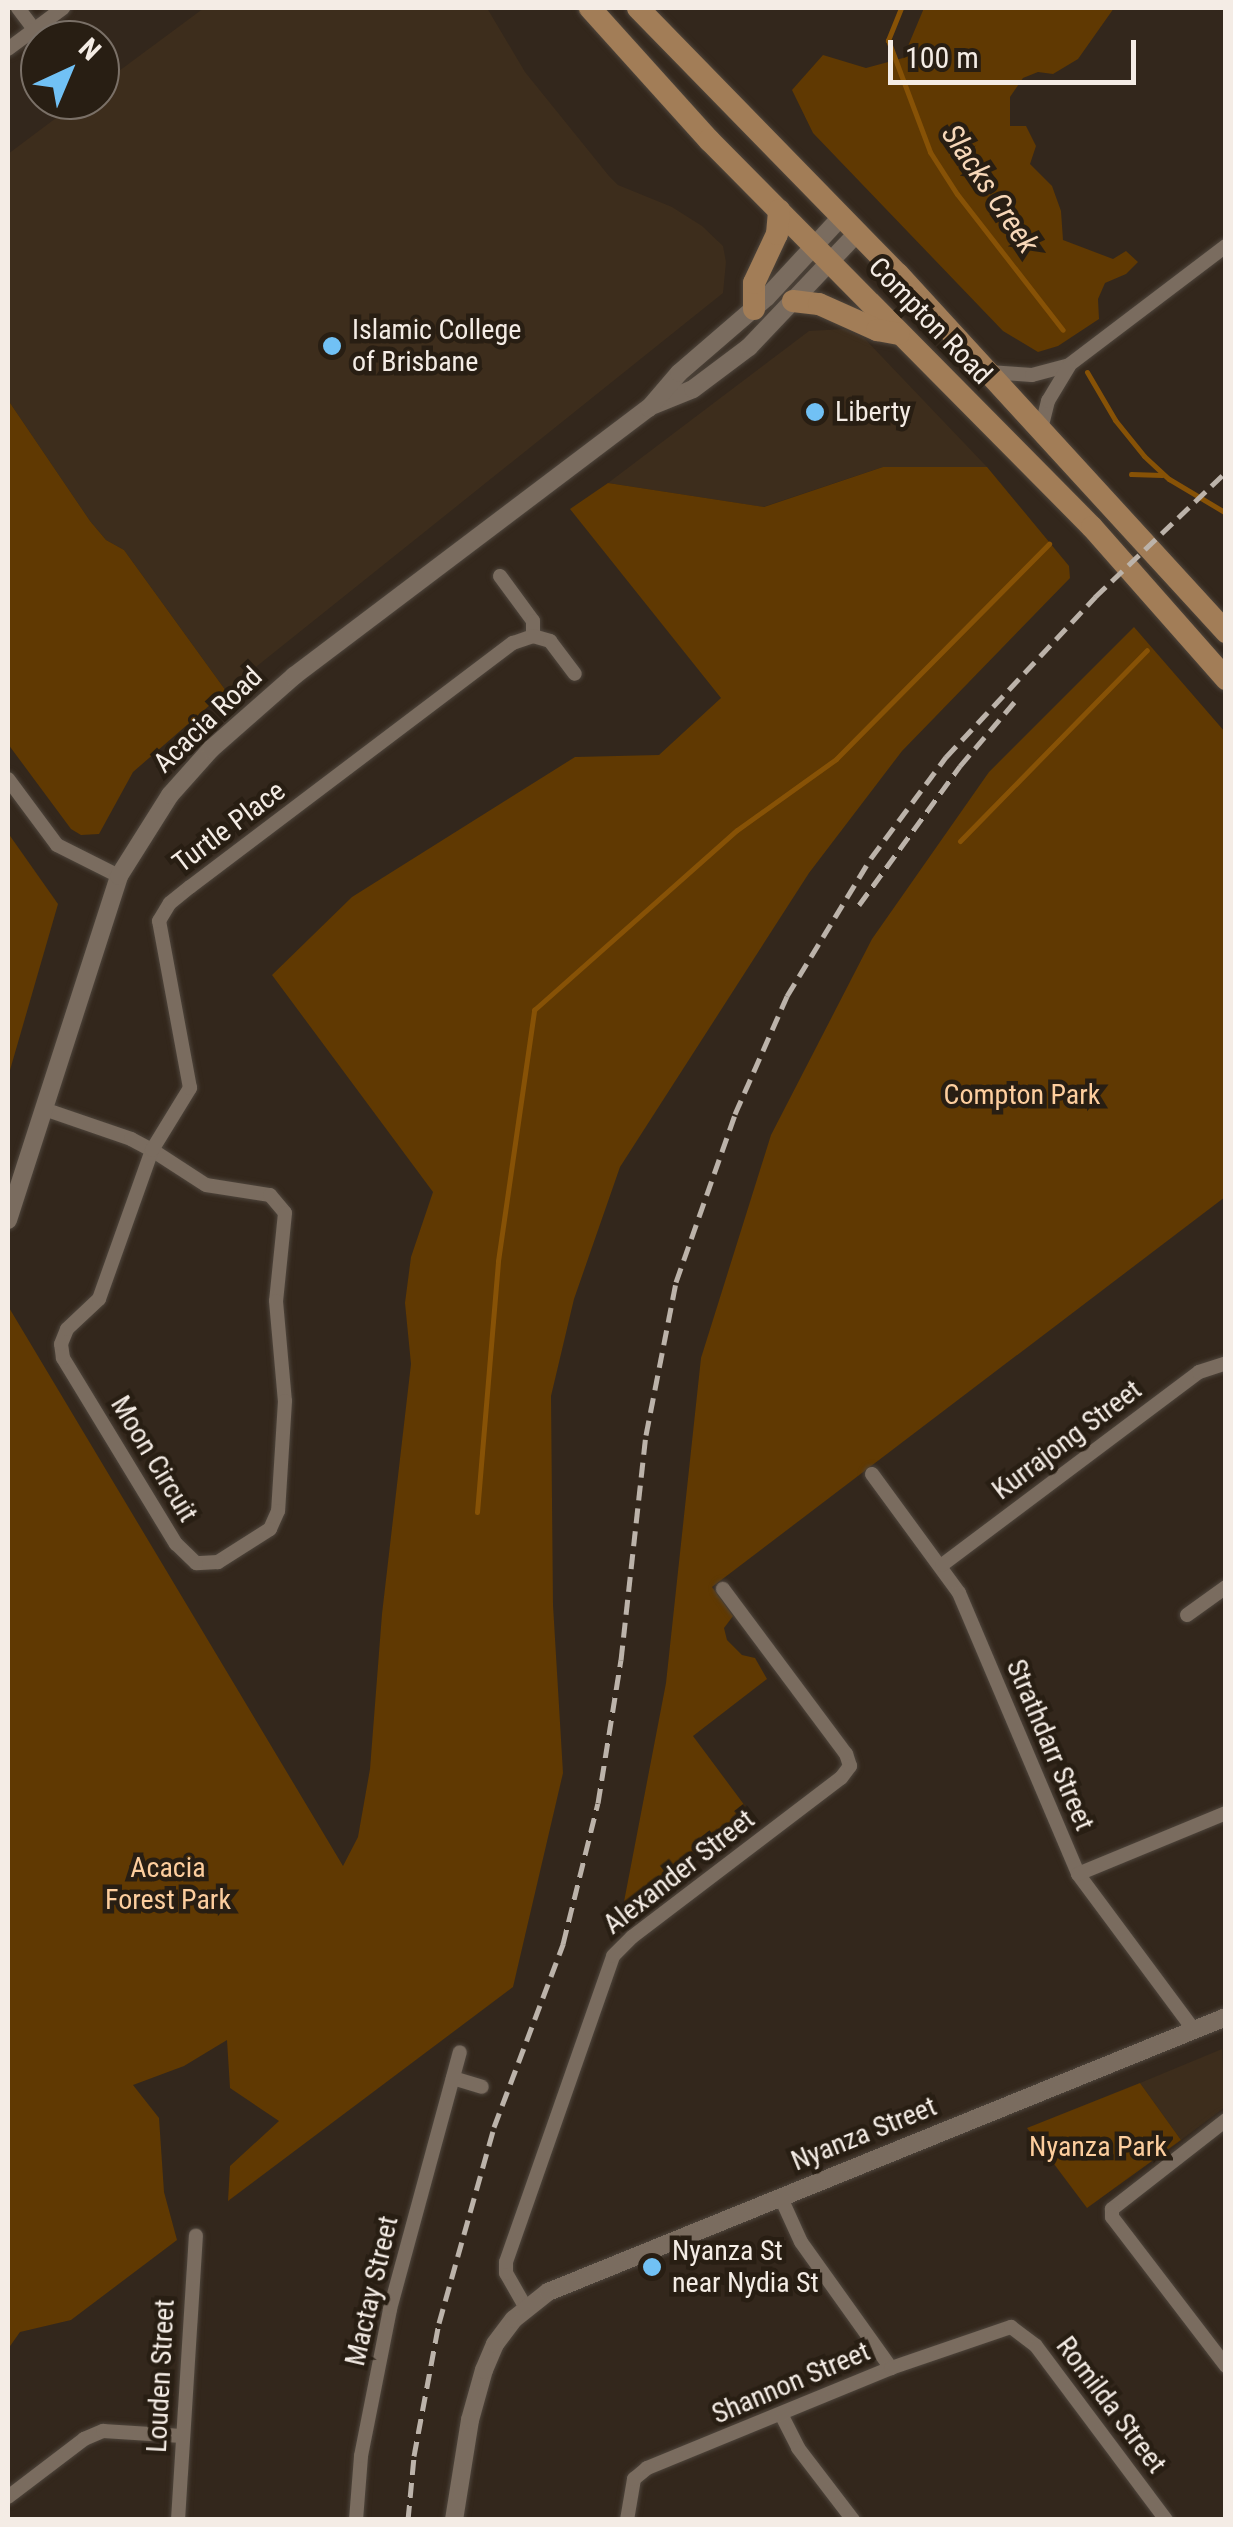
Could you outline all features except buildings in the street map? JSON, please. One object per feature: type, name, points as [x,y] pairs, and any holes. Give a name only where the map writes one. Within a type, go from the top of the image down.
[{"type":"main road","name":"Compton Road","points":[[590,8],[651,79],[1092,527],[1226,679]]},
{"type":"main road","name":"Compton Road","points":[[638,8],[989,372],[1226,632]]},
{"type":"main road","points":[[754,309],[754,283],[778,234],[779,210]]},
{"type":"main road","points":[[793,301],[819,304],[878,330],[902,334]]},
{"type":"street","name":"Acacia Road","points":[[8,1220],[119,876],[170,795],[264,701],[649,408],[679,373],[849,225]]},
{"type":"street","points":[[1042,430],[1048,400],[1069,365],[1226,246]]},
{"type":"street","name":"Acacia Road","points":[[649,408],[693,390],[761,336],[793,301],[821,253]]},
{"type":"street","points":[[989,372],[1032,375],[1069,365]]},
{"type":"street","points":[[500,576],[533,620],[533,636],[550,642],[575,674]]},
{"type":"street","name":"Turtle Place","points":[[152,1150],[190,1088],[159,933],[163,912],[513,643],[533,636]]},
{"type":"street","points":[[8,779],[57,844],[119,876]]},
{"type":"street","name":"Moon Circuit","points":[[44,1108],[152,1150],[206,1185],[270,1195],[285,1213],[276,1301],[286,1401],[278,1511],[270,1528],[258,1538],[218,1562],[206,1564],[196,1562],[176,1544],[63,1358],[60,1344],[67,1328],[99,1298],[152,1150]]},
{"type":"street","name":"Kurrajong Street","points":[[942,1566],[1199,1372],[1226,1363]]},
{"type":"street","name":"Strathdarr Street","points":[[872,1474],[959,1593],[1078,1874],[1194,2030]]},
{"type":"street","points":[[1187,1615],[1226,1587]]},
{"type":"street","name":"Alexander Street","points":[[526,2308],[506,2273],[506,2262],[613,1956],[632,1936],[841,1778],[850,1766],[846,1754],[723,1588]]},
{"type":"street","points":[[1078,1874],[1226,1813]]},
{"type":"street","name":"Nyanza Street","points":[[526,2308],[578,2279],[1226,2017]]},
{"type":"street","name":"Mactay Street","points":[[356,2520],[361,2456],[390,2309],[460,2052]]},
{"type":"street","points":[[452,2078],[482,2087]]},
{"type":"street","points":[[1226,2120],[1112,2208],[1112,2217],[1226,2366]]},
{"type":"street","points":[[780,2198],[802,2242],[891,2368]]},
{"type":"street","name":"Louden Street","points":[[178,2520],[196,2236]]},
{"type":"street","points":[[454,2520],[484,2370],[495,2344],[526,2308]]},
{"type":"street","name":"Shannon Street","points":[[627,2520],[634,2478],[647,2468],[782,2416],[891,2368],[1011,2326]]},
{"type":"street","name":"Romilda Street","points":[[1011,2326],[1036,2346],[1166,2520]]},
{"type":"street","points":[[782,2416],[798,2448],[853,2520]]},
{"type":"street","points":[[8,2497],[84,2439],[104,2431],[182,2436]]},
{"type":"shaded area","name":"Islamic College of Brisbane","points":[[204,8],[487,8],[525,72],[609,176],[618,185],[672,207],[702,226],[723,246],[723,293],[226,691],[124,550],[106,540],[90,521],[8,400],[8,154],[53,120],[120,120],[120,70]]},
{"type":"shaded area","points":[[844,329],[864,338],[987,467],[883,467],[763,507],[608,483],[809,331]]},
{"type":"shaded area","points":[[1222,2049],[1225,2107],[1181,2140],[1140,2083]]},
{"type":"green space","points":[[924,8],[1114,8],[1078,59],[1053,74],[1038,72],[1023,78],[1010,97],[1010,126],[1026,126],[1036,146],[1030,164],[1052,186],[1061,211],[1063,240],[1113,259],[1126,251],[1138,262],[1126,274],[1105,283],[1098,299],[1099,319],[1058,346],[1038,352],[1003,331],[813,133],[792,90],[823,55],[866,68],[903,58]]},
{"type":"green space","points":[[8,400],[90,521],[106,540],[124,550],[226,691],[133,772],[99,834],[81,835],[71,829],[8,744]]},
{"type":"green space","name":"Acacia Forest Park","points":[[883,467],[987,467],[1069,566],[1070,578],[902,751],[809,873],[620,1167],[574,1299],[551,1396],[553,1605],[563,1773],[513,1987],[228,2201],[230,2166],[279,2121],[230,2088],[227,2040],[184,2066],[133,2085],[159,2118],[164,2192],[177,2240],[71,2320],[20,2332],[8,2349],[8,1306],[343,1866],[358,1837],[370,1769],[382,1614],[411,1364],[405,1303],[411,1257],[433,1192],[272,975],[352,897],[575,757],[659,755],[721,698],[570,509],[608,483],[764,507]]},
{"type":"green space","name":"Compton Park","points":[[1134,627],[1225,732],[1225,1197],[712,1587],[733,1616],[724,1628],[727,1640],[742,1655],[755,1658],[767,1679],[693,1736],[751,1814],[623,1907],[666,1683],[701,1358],[771,1135],[872,939],[989,772]]},
{"type":"green space","points":[[8,833],[58,904],[8,1077]]},
{"type":"green space","name":"Nyanza Park","points":[[1140,2083],[1181,2140],[1087,2208],[1027,2128]]},
{"type":"waterway","name":"Slacks Creek","points":[[901,8],[888,40],[930,152],[957,194],[1063,330]]},
{"type":"waterway","name":"Slacks Creek","points":[[1087,372],[1115,420],[1144,456],[1169,479],[1226,513]]},
{"type":"waterway","points":[[1131,474],[1162,475]]},
{"type":"waterway","points":[[477,1512],[498,1261],[534,1010],[737,830],[836,759],[1049,544]]},
{"type":"waterway","points":[[960,841],[1147,650]]},
{"type":"railway","points":[[408,2520],[414,2456],[439,2323],[494,2127],[563,1944],[598,1803],[621,1660],[646,1435],[676,1282],[735,1114],[787,996],[871,858],[946,757],[1095,597],[1226,472]]},
{"type":"railway","points":[[859,905],[960,766],[1017,699]]},
{"type":"place","name":"Islamic College of Brisbane","points":[[332,346]]},
{"type":"place","name":"Liberty","points":[[815,412]]},
{"type":"place","name":"Nyanza St near Nydia St","points":[[652,2267]]}]
